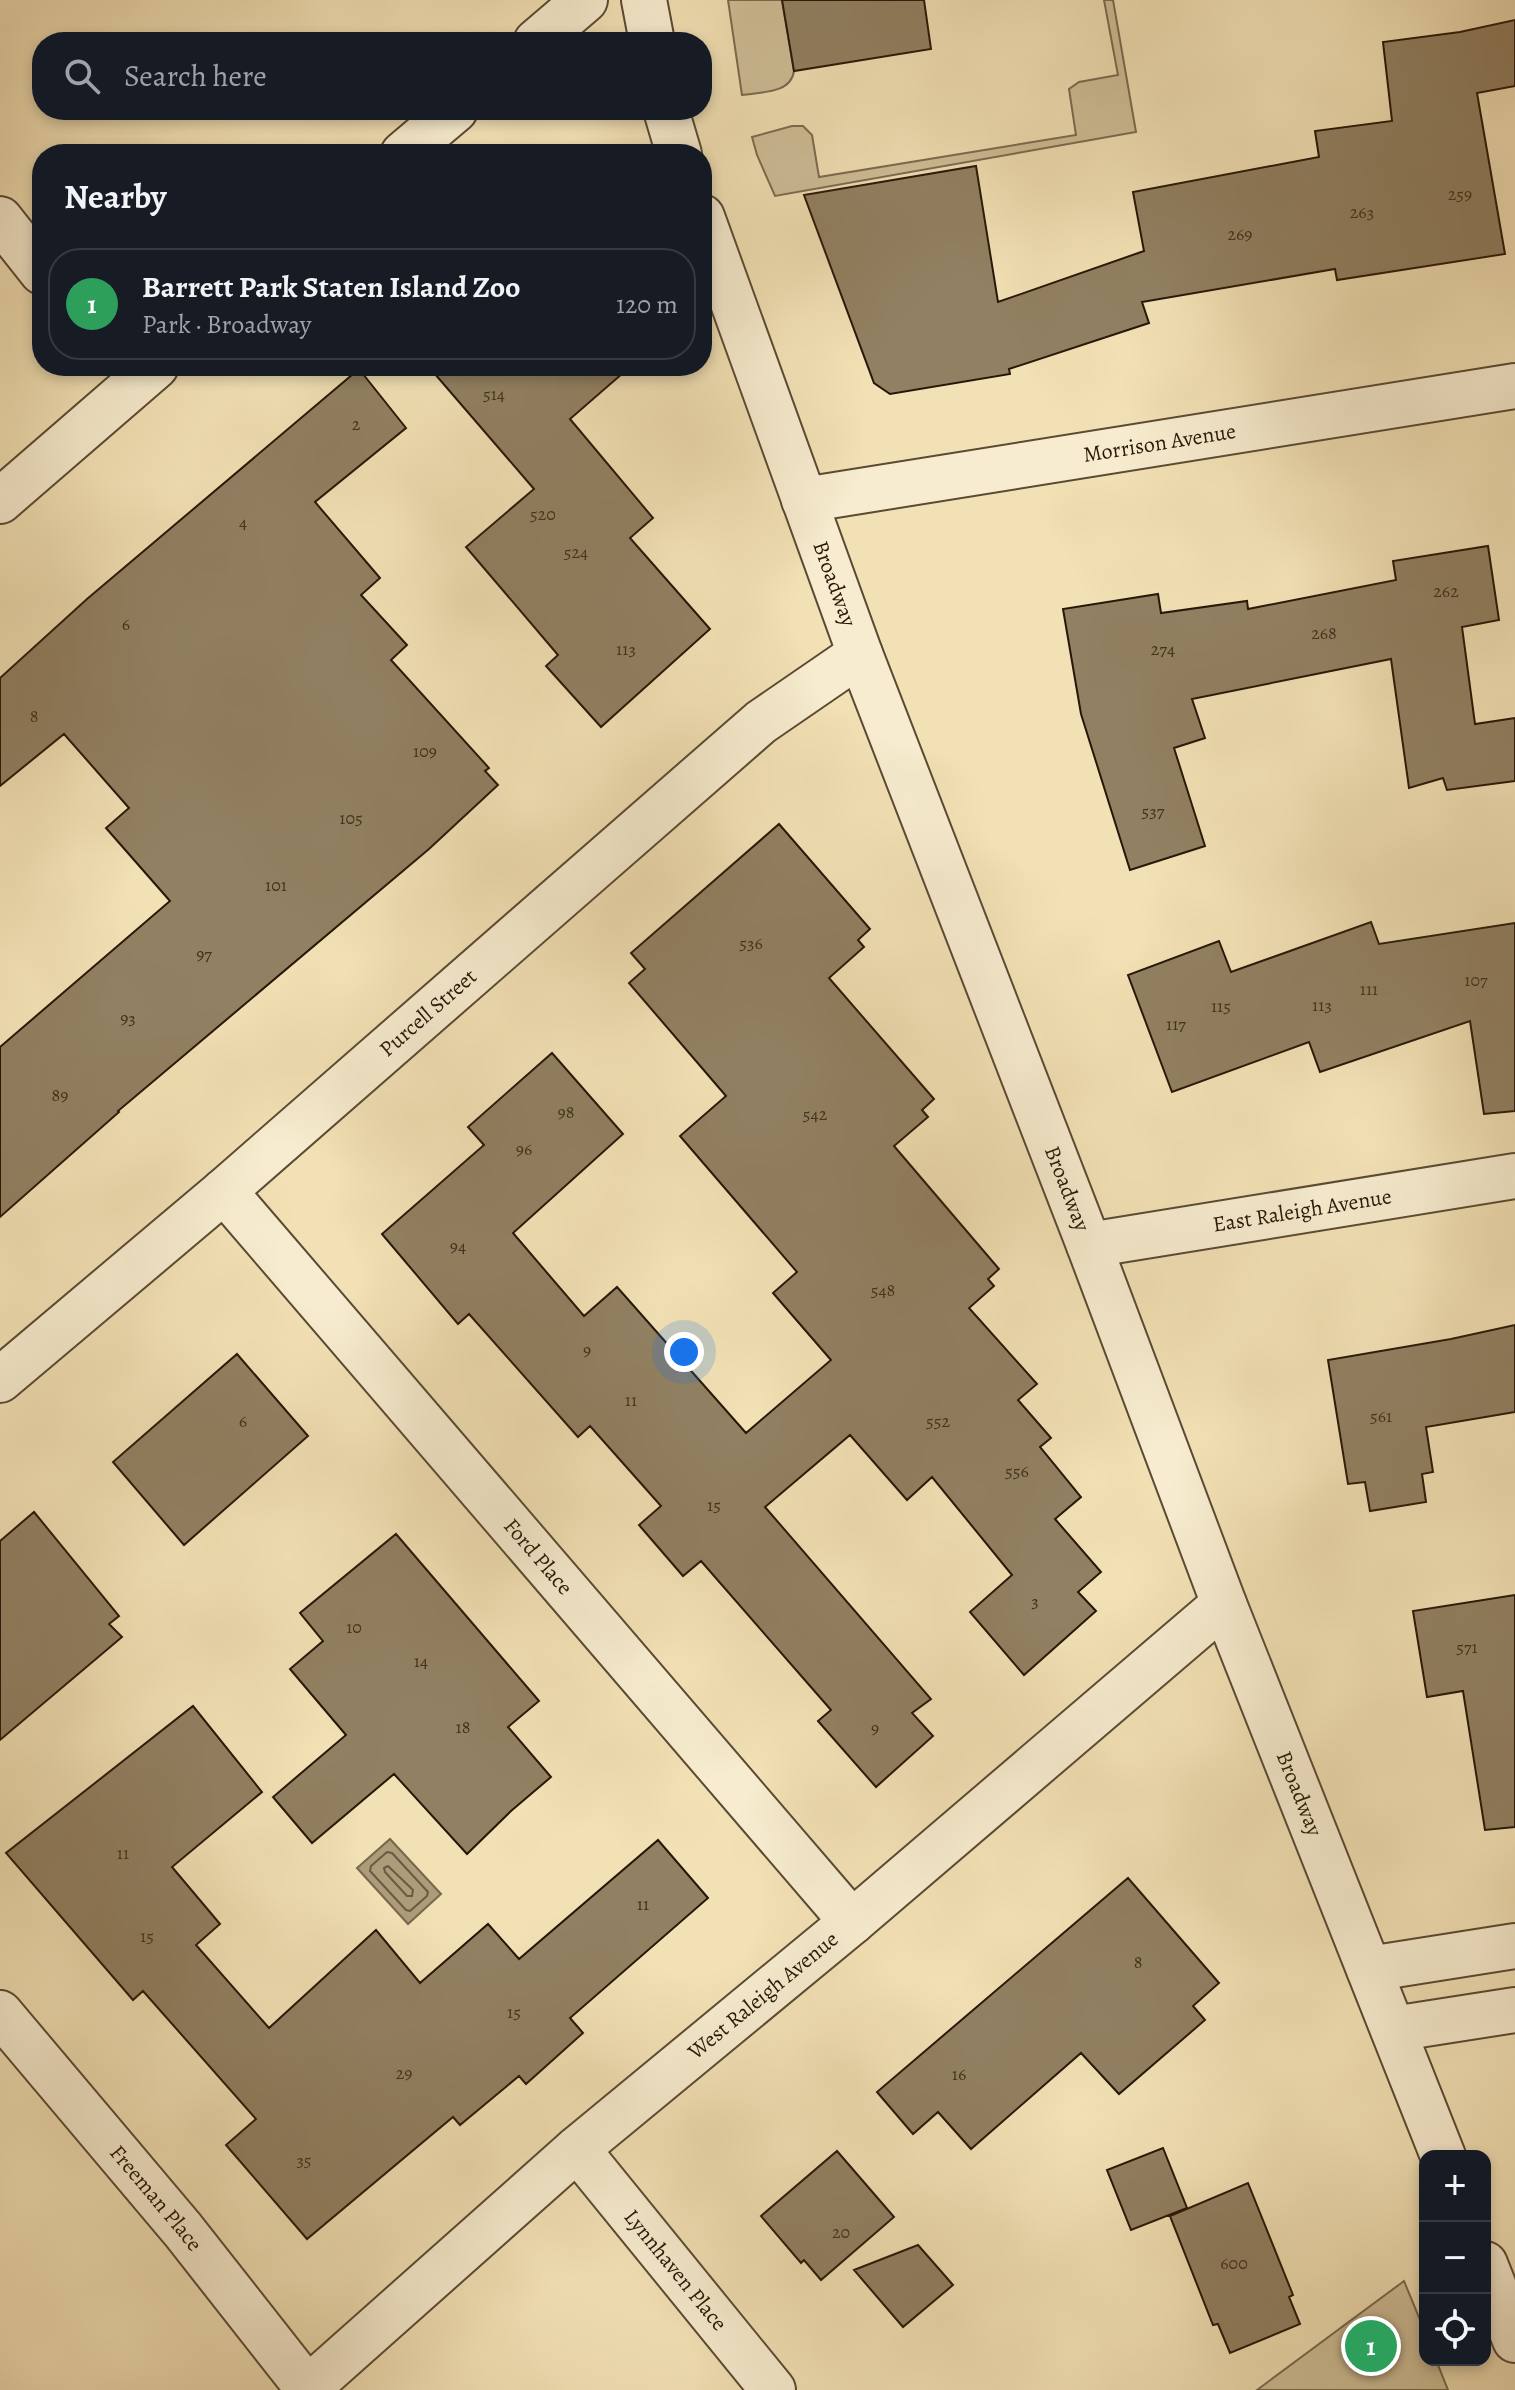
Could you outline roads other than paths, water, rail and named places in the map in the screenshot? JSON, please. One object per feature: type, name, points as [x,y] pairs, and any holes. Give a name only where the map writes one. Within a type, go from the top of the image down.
[{"type":"street","points":[[548,32],[585,0]]},
{"type":"street","points":[[644,0],[650,32]]},
{"type":"street","points":[[415,144],[443,120]]},
{"type":"street","points":[[669,120],[676,144]]},
{"type":"street","points":[[0,219],[32,259]]},
{"type":"street","name":"Broadway","points":[[712,245],[860,654],[1224,1604],[1441,2150]]},
{"type":"street","points":[[0,501],[131,376]]},
{"type":"street","name":"Morrison Avenue","points":[[804,500],[1515,386]]},
{"type":"street","name":"Purcell Street","points":[[0,1380],[224,1191],[761,722],[860,654]]},
{"type":"street","name":"East Raleigh Avenue","points":[[1089,1245],[1515,1176]]},
{"type":"street","name":"Ford Place","points":[[224,1191],[852,1922]]},
{"type":"street","name":"West Raleigh Avenue","points":[[307,2389],[577,2149],[852,1922],[1224,1604]]},
{"type":"street","points":[[1369,1969],[1515,1946]]},
{"type":"street","points":[[1393,2029],[1515,2010]]},
{"type":"street","name":"Freeman Place","points":[[0,2013],[183,2230],[307,2389]]},
{"type":"street","name":"Lynnhaven Place","points":[[577,2149],[773,2390]]},
{"type":"street","points":[[1491,2279],[1515,2340]]},
{"type":"water","points":[[390,1839],[441,1894],[408,1924],[357,1868]]},
{"type":"place","name":"Barrett Park Staten Island Zoo","points":[[1371,2346]]}]
